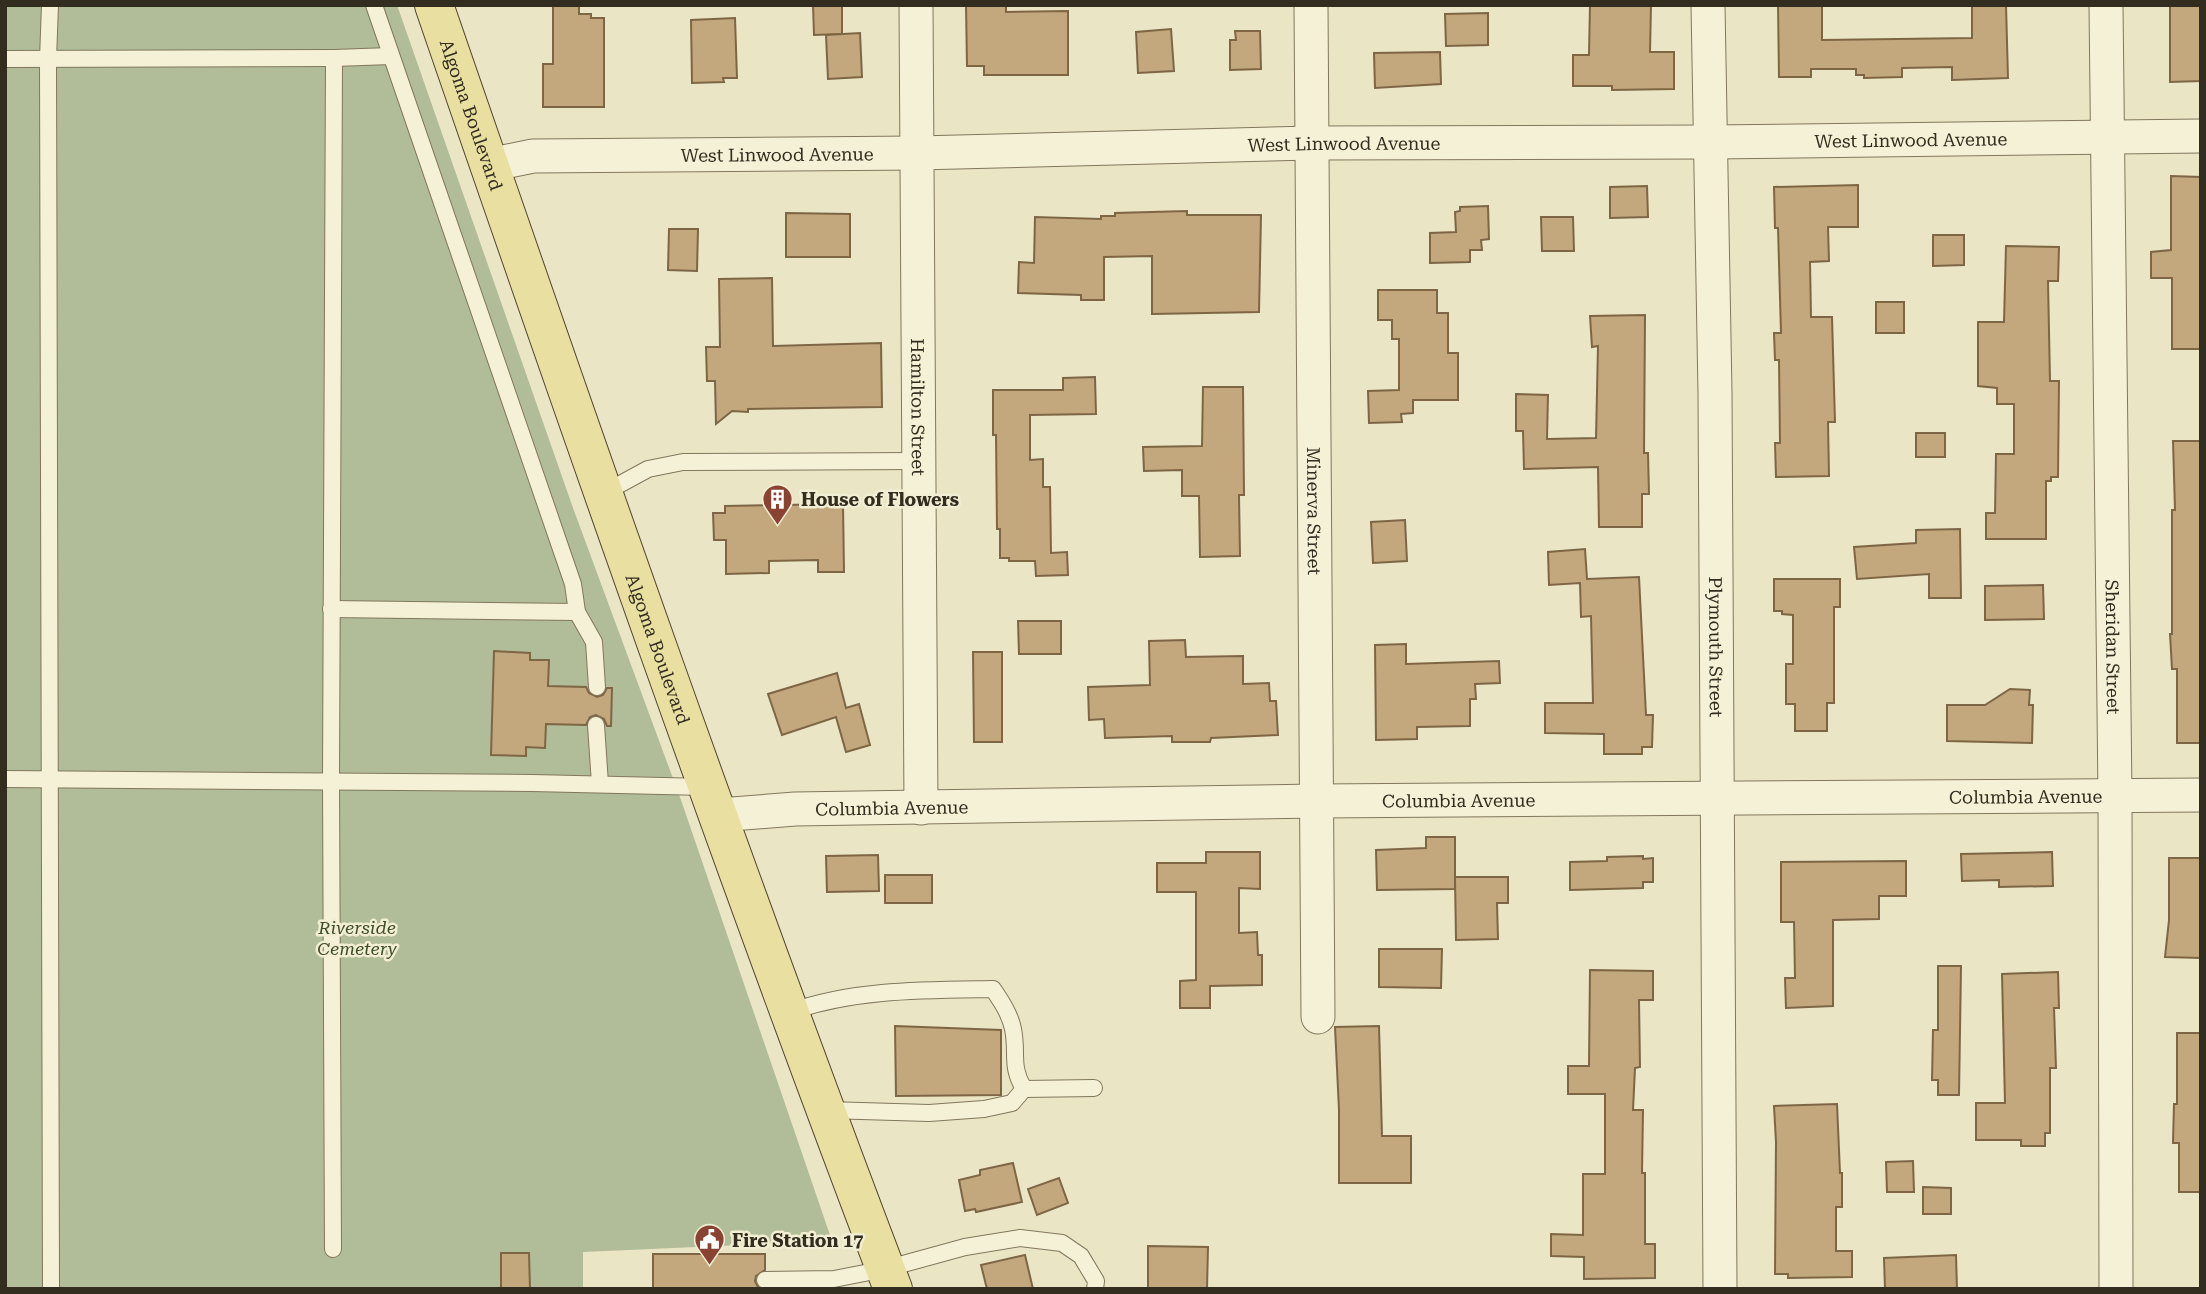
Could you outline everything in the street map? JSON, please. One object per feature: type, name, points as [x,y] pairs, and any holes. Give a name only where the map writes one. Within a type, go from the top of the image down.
[{"type":"main road","name":"Algoma Boulevard","points":[[434,5],[603,494],[825,1110],[889,1279]]},
{"type":"street","name":"Hamilton Street","points":[[916,5],[920,808]]},
{"type":"street","name":"Minerva Street","points":[[1311,5],[1318,1017]]},
{"type":"street","name":"Plymouth Street","points":[[1708,5],[1719,798],[1720,1289]]},
{"type":"street","name":"Sheridan Street","points":[[2106,5],[2115,797],[2116,1289]]},
{"type":"street","name":"West Linwood Avenue","points":[[489,165],[533,156],[918,153],[1312,143],[1710,142],[2201,136]]},
{"type":"street","name":"Columbia Avenue","points":[[713,801],[795,809],[1318,801],[2201,795]]},
{"type":"lane","points":[[50,5],[51,1289]]},
{"type":"lane","points":[[374,5],[573,584],[578,612],[594,642],[597,687]]},
{"type":"lane","points":[[5,59],[391,56]]},
{"type":"lane","points":[[333,1249],[331,609],[334,58]]},
{"type":"lane","points":[[603,494],[648,469],[683,462],[919,461]]},
{"type":"lane","points":[[331,609],[578,612]]},
{"type":"lane","points":[[596,725],[600,784]]},
{"type":"lane","points":[[5,779],[600,784],[713,801]]},
{"type":"lane","points":[[790,1012],[821,1001],[907,991],[993,989],[1003,1003],[1013,1028],[1016,1076],[1024,1089]]},
{"type":"lane","points":[[825,1110],[929,1113],[1012,1103],[1024,1089],[1094,1088]]},
{"type":"lane","points":[[765,1280],[889,1279],[965,1247],[1020,1238],[1062,1243],[1081,1256],[1096,1281],[1095,1289]]},
{"type":"green space","name":"Riverside Cemetery","points":[[5,5],[397,5],[573,508],[681,800],[832,1241],[583,1252],[583,1289],[5,1289]]},
{"type":"building","points":[[553,5],[579,5],[579,14],[604,18],[604,107],[543,107],[543,64],[553,64]]},
{"type":"building","points":[[813,5],[842,5],[842,34],[814,35]]},
{"type":"building","points":[[966,5],[1006,5],[1006,12],[1068,11],[1068,75],[984,75],[984,66],[967,66]]},
{"type":"building","points":[[1590,5],[1651,5],[1650,52],[1674,52],[1674,89],[1612,90],[1612,86],[1573,86],[1573,55],[1589,55]]},
{"type":"building","points":[[1778,5],[1822,5],[1822,40],[1972,38],[1972,5],[2006,5],[2008,78],[1952,80],[1952,67],[1902,68],[1902,77],[1864,78],[1864,75],[1856,75],[1856,69],[1811,69],[1811,77],[1779,77]]},
{"type":"building","points":[[2170,5],[2201,5],[2201,81],[2170,82]]},
{"type":"building","points":[[1488,13],[1488,45],[1446,46],[1445,14]]},
{"type":"building","points":[[735,18],[737,78],[723,78],[724,82],[692,83],[691,20]]},
{"type":"building","points":[[1171,29],[1174,71],[1138,73],[1136,32]]},
{"type":"building","points":[[1235,31],[1260,31],[1261,69],[1230,70],[1230,40],[1236,40]]},
{"type":"building","points":[[860,33],[862,77],[828,79],[826,35]]},
{"type":"building","points":[[1440,52],[1441,84],[1375,88],[1374,53]]},
{"type":"building","points":[[2171,176],[2201,177],[2201,349],[2172,349],[2172,278],[2151,278],[2151,252],[2171,250]]},
{"type":"building","points":[[1858,185],[1858,227],[1828,227],[1829,261],[1810,262],[1811,317],[1832,317],[1835,422],[1828,422],[1829,476],[1776,477],[1775,443],[1780,443],[1779,360],[1775,360],[1774,333],[1781,333],[1774,187]]},
{"type":"building","points":[[1647,186],[1648,217],[1610,218],[1610,187]]},
{"type":"building","points":[[1488,206],[1489,239],[1481,240],[1482,250],[1470,250],[1470,262],[1430,263],[1430,233],[1456,232],[1455,212],[1460,211],[1460,207]]},
{"type":"building","points":[[1187,211],[1187,215],[1261,215],[1259,312],[1152,314],[1152,256],[1104,257],[1104,300],[1081,300],[1081,295],[1018,293],[1019,262],[1034,263],[1035,217],[1101,219],[1101,216],[1115,216],[1115,213]]},
{"type":"building","points":[[786,213],[850,214],[850,257],[786,257]]},
{"type":"building","points":[[1541,217],[1573,217],[1574,251],[1542,251]]},
{"type":"building","points":[[669,229],[698,229],[697,271],[668,270]]},
{"type":"building","points":[[1933,235],[1964,235],[1964,265],[1933,266]]},
{"type":"building","points":[[2006,246],[2059,247],[2058,281],[2048,281],[2050,381],[2059,381],[2058,477],[2051,477],[2051,481],[2046,481],[2046,539],[1986,539],[1986,513],[1995,513],[1996,454],[2014,454],[2014,404],[1997,404],[1997,388],[1978,386],[1978,322],[2004,322]]},
{"type":"building","points":[[772,278],[773,346],[881,343],[882,407],[748,409],[748,412],[732,411],[716,424],[715,381],[707,381],[706,347],[720,347],[719,279]]},
{"type":"building","points":[[1378,290],[1437,290],[1437,313],[1448,313],[1448,353],[1458,353],[1458,400],[1413,400],[1413,413],[1401,414],[1402,422],[1369,423],[1368,391],[1399,390],[1399,339],[1392,339],[1392,320],[1378,320]]},
{"type":"building","points":[[1876,302],[1904,302],[1904,333],[1876,333]]},
{"type":"building","points":[[1645,315],[1644,453],[1648,453],[1649,494],[1642,494],[1642,527],[1599,527],[1598,467],[1524,469],[1523,431],[1516,431],[1516,394],[1548,395],[1547,439],[1596,438],[1598,346],[1592,347],[1590,316]]},
{"type":"building","points":[[1095,377],[1096,414],[1030,415],[1030,460],[1043,459],[1043,487],[1050,487],[1051,553],[1067,552],[1068,575],[1036,576],[1035,561],[1009,561],[1009,558],[1000,558],[993,390],[1063,390],[1063,378]]},
{"type":"building","points":[[1203,387],[1243,387],[1244,495],[1239,495],[1240,556],[1200,557],[1199,496],[1182,496],[1182,470],[1144,471],[1143,447],[1202,446]]},
{"type":"building","points":[[1916,433],[1945,433],[1945,457],[1916,457]]},
{"type":"building","points":[[2173,441],[2201,441],[2201,743],[2177,743],[2177,669],[2172,669],[2170,634],[2172,510],[2175,510]]},
{"type":"building","name":"House of Flowers","points":[[843,504],[844,572],[818,572],[818,560],[769,561],[769,573],[726,574],[726,540],[714,540],[713,513],[725,513],[725,506]]},
{"type":"building","points":[[1405,520],[1407,561],[1373,563],[1371,522]]},
{"type":"building","points":[[1960,529],[1961,598],[1929,598],[1929,574],[1857,579],[1854,547],[1916,543],[1916,530]]},
{"type":"building","points":[[1585,549],[1587,579],[1639,577],[1646,715],[1653,715],[1652,747],[1642,747],[1642,754],[1604,754],[1604,734],[1545,733],[1545,703],[1593,703],[1591,616],[1581,617],[1580,583],[1549,585],[1548,552]]},
{"type":"building","points":[[1774,579],[1840,579],[1840,607],[1834,607],[1834,703],[1827,703],[1827,731],[1795,731],[1795,704],[1786,704],[1786,664],[1793,664],[1793,615],[1774,611]]},
{"type":"building","points":[[2043,585],[2044,619],[1985,620],[1985,586]]},
{"type":"building","points":[[1018,621],[1061,621],[1061,654],[1019,654]]},
{"type":"building","points":[[1185,640],[1186,657],[1243,656],[1243,684],[1269,683],[1270,701],[1276,701],[1278,735],[1211,738],[1210,742],[1172,742],[1172,736],[1105,738],[1104,719],[1089,720],[1088,687],[1150,685],[1149,641]]},
{"type":"building","points":[[1406,644],[1406,664],[1499,661],[1500,683],[1475,684],[1476,699],[1470,699],[1470,726],[1417,727],[1417,739],[1376,740],[1375,645]]},
{"type":"building","points":[[494,651],[530,653],[530,660],[549,660],[548,686],[586,687],[589,693],[597,697],[603,695],[607,688],[612,688],[611,726],[607,726],[604,719],[596,715],[590,717],[586,725],[546,724],[545,748],[526,747],[526,756],[491,755]]},
{"type":"building","points":[[973,652],[1002,652],[1002,742],[974,742]]},
{"type":"building","points":[[837,673],[846,708],[859,704],[870,745],[846,752],[836,717],[782,735],[768,694]]},
{"type":"building","points":[[2010,689],[2030,690],[2029,705],[2033,705],[2032,743],[1947,741],[1947,705],[1985,705]]},
{"type":"building","points":[[1426,837],[1455,837],[1455,889],[1377,890],[1376,850],[1426,848]]},
{"type":"building","points":[[1206,852],[1260,852],[1260,889],[1239,888],[1239,933],[1257,932],[1258,955],[1262,955],[1262,985],[1210,986],[1210,1008],[1180,1008],[1180,981],[1196,980],[1196,892],[1157,892],[1157,863],[1206,863]]},
{"type":"building","points":[[2052,852],[2053,886],[1999,887],[1999,880],[1962,881],[1961,854]]},
{"type":"building","points":[[878,855],[879,891],[827,892],[826,856]]},
{"type":"building","points":[[1643,856],[1643,859],[1653,858],[1653,882],[1643,882],[1643,888],[1570,890],[1570,862]]},
{"type":"building","points":[[2169,858],[2201,858],[2201,958],[2165,957],[2169,920]]},
{"type":"building","points":[[1906,861],[1906,896],[1879,896],[1879,919],[1833,920],[1833,1006],[1786,1008],[1785,978],[1795,978],[1794,922],[1781,922],[1781,862]]},
{"type":"building","points":[[885,875],[932,875],[932,903],[885,903]]},
{"type":"building","points":[[1455,877],[1508,877],[1508,903],[1497,903],[1498,939],[1456,940]]},
{"type":"building","points":[[1379,949],[1442,949],[1441,988],[1379,987]]},
{"type":"building","points":[[1938,966],[1961,966],[1959,1095],[1938,1095],[1938,1080],[1932,1080],[1933,1030],[1938,1030]]},
{"type":"building","points":[[1590,970],[1653,971],[1653,1000],[1639,1000],[1640,1067],[1635,1068],[1633,1110],[1643,1110],[1645,1244],[1655,1244],[1655,1278],[1584,1279],[1584,1257],[1551,1256],[1551,1234],[1583,1235],[1583,1174],[1605,1174],[1605,1094],[1568,1094],[1568,1066],[1589,1066]]},
{"type":"building","points":[[2058,972],[2059,1008],[2054,1008],[2056,1068],[2050,1068],[2050,1133],[2045,1133],[2045,1146],[2021,1146],[2021,1140],[1976,1140],[1976,1103],[2005,1103],[2002,974]]},
{"type":"building","points":[[895,1026],[1001,1030],[1001,1095],[896,1096]]},
{"type":"building","points":[[1379,1026],[1382,1136],[1411,1136],[1411,1183],[1339,1183],[1335,1027]]},
{"type":"building","points":[[2177,1033],[2201,1033],[2201,1192],[2179,1192],[2179,1143],[2173,1143],[2174,1104],[2177,1104]]},
{"type":"building","points":[[1837,1104],[1842,1207],[1836,1207],[1836,1251],[1852,1251],[1852,1277],[1788,1278],[1788,1274],[1775,1274],[1774,1106]]},
{"type":"building","points":[[1913,1161],[1914,1192],[1887,1192],[1886,1162]]},
{"type":"building","points":[[1013,1163],[1022,1202],[976,1212],[975,1209],[965,1211],[959,1180],[980,1175],[980,1170]]},
{"type":"building","points":[[1059,1178],[1068,1203],[1037,1215],[1028,1189]]},
{"type":"building","points":[[1923,1187],[1951,1188],[1951,1214],[1923,1214]]},
{"type":"building","points":[[1148,1246],[1208,1247],[1207,1289],[1148,1289]]},
{"type":"building","points":[[501,1253],[529,1253],[530,1289],[501,1289]]},
{"type":"building","name":"Fire Station 17","points":[[653,1254],[765,1254],[765,1270],[756,1276],[759,1289],[653,1289]]},
{"type":"building","points":[[1025,1255],[1033,1289],[987,1289],[981,1265]]},
{"type":"building","points":[[1956,1255],[1957,1289],[1885,1289],[1884,1258]]},
{"type":"place","name":"House of Flowers","points":[[778,526]]},
{"type":"place","name":"Fire Station 17","points":[[709,1267]]}]
